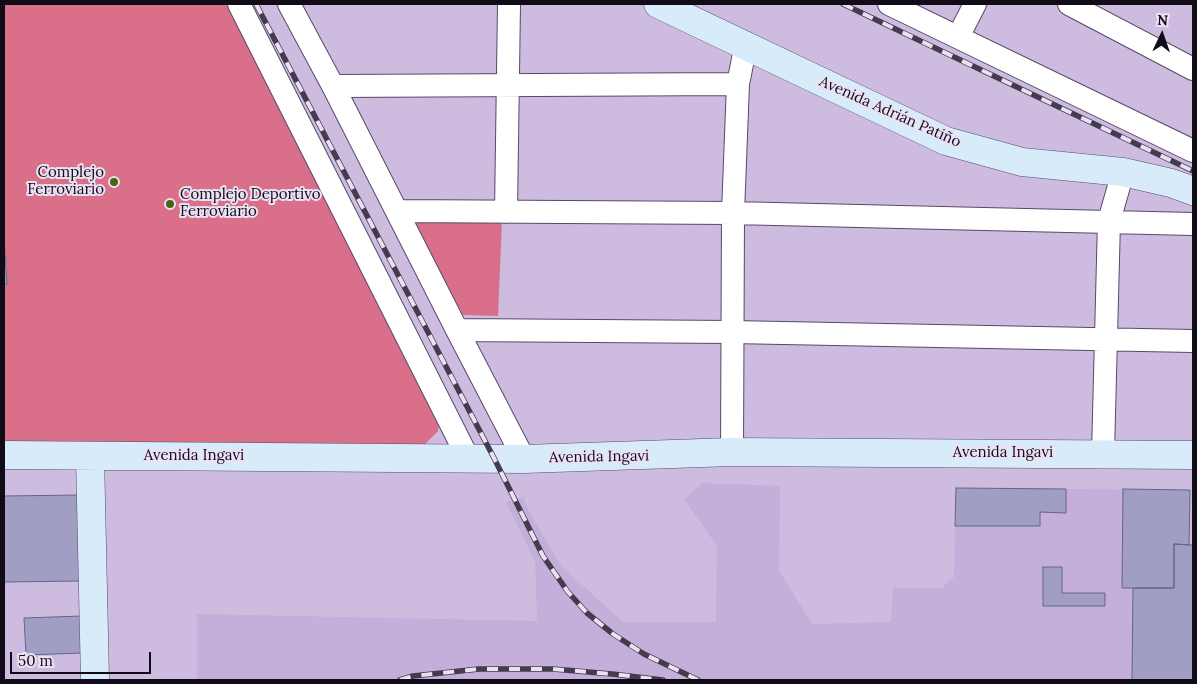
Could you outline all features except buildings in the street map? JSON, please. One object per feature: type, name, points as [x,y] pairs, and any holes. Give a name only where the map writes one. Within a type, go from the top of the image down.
[{"type":"street","points":[[239,4],[468,458]]},
{"type":"street","points":[[289,4],[524,459]]},
{"type":"street","points":[[506,212],[509,4]]},
{"type":"street","name":"Avenida Adrián Patiño","points":[[658,4],[746,44],[946,141],[1022,162],[1123,172],[1171,183],[1193,191]]},
{"type":"street","points":[[889,4],[1193,151]]},
{"type":"street","points":[[958,37],[975,4]]},
{"type":"street","points":[[1069,4],[1193,69]]},
{"type":"street","points":[[732,452],[732,213],[738,84],[746,44]]},
{"type":"street","points":[[333,86],[738,84]]},
{"type":"street","points":[[1102,453],[1109,221],[1123,172]]},
{"type":"street","points":[[397,211],[732,213],[1193,224]]},
{"type":"street","points":[[457,330],[732,332],[1193,341]]},
{"type":"street","name":"Avenida Ingavi","points":[[4,455],[524,459],[732,452],[1193,455]]},
{"type":"street","points":[[90,456],[95,680]]},
{"type":"shaded area","name":"Complejo Deportivo Ferroviario","points":[[4,4],[231,4],[441,404],[438,431],[423,446],[4,442]]},
{"type":"shaded area","points":[[502,220],[498,316],[463,315],[414,222]]},
{"type":"shaded area","points":[[702,483],[780,486],[779,570],[812,624],[891,622],[893,588],[942,588],[954,577],[956,488],[1190,490],[1189,544],[1193,545],[1193,680],[197,680],[197,614],[537,621],[535,561],[506,502],[523,497],[529,512],[561,566],[623,622],[716,622],[717,546],[684,499]]},
{"type":"railway","points":[[256,4],[494,458],[543,556],[568,592],[587,613],[613,634],[644,654],[698,680]]},
{"type":"railway","points":[[843,4],[1193,171]]},
{"type":"railway","points":[[400,680],[413,676],[479,669],[553,669],[663,680]]},
{"type":"place","name":"Complejo Ferroviario","points":[[114,182]]},
{"type":"place","name":"Complejo Deportivo Ferroviario","points":[[170,204]]}]
